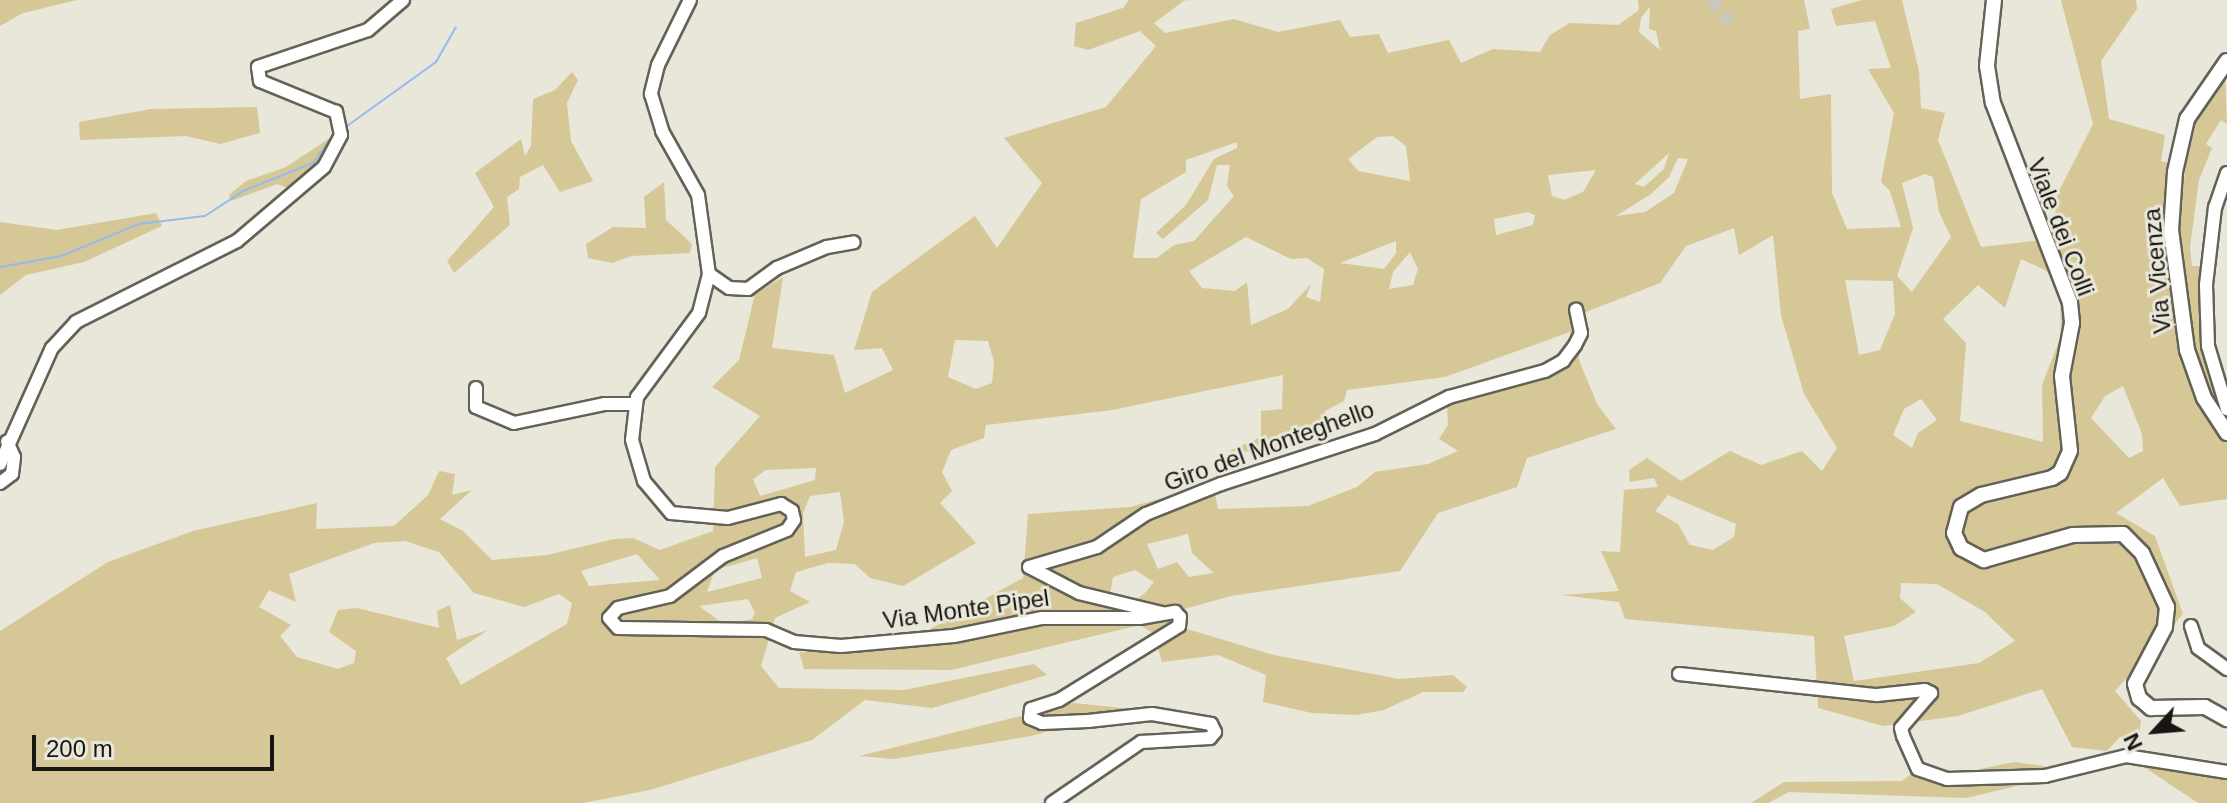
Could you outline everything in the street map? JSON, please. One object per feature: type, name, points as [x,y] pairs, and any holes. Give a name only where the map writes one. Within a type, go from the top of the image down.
[{"type":"main road","name":"Viale dei Colli","points":[[1994,0],[1988,77],[1999,127],[2070,303],[2072,323],[2062,376],[2070,451],[2060,473],[2052,478],[1981,495],[1961,507],[1954,533],[1961,548],[1984,560],[2073,535],[2123,534],[2142,553],[2167,607],[2165,627],[2135,684],[2139,698],[2151,708],[2205,707],[2227,719]]},
{"type":"main road","name":"Via Vicenza","points":[[2227,61],[2187,119],[2175,172],[2171,230],[2187,350],[2204,398],[2227,433]]},
{"type":"street","points":[[0,464],[7,441],[52,348],[76,322],[237,241],[324,167],[341,135],[336,112],[260,81],[258,67],[368,30],[403,0]]},
{"type":"street","points":[[476,388],[476,407],[514,423],[605,404],[635,404],[699,313],[709,274],[698,195],[656,117],[651,94],[663,54],[690,0]]},
{"type":"street","points":[[2227,173],[2215,207],[2206,285],[2207,341],[2227,409]]},
{"type":"street","points":[[709,274],[729,288],[748,289],[788,263],[854,242]]},
{"type":"street","name":"Giro del Monteghello","points":[[1162,613],[1079,593],[1029,567],[1097,547],[1146,514],[1221,484],[1375,434],[1449,397],[1545,371],[1563,361],[1575,345],[1581,333],[1576,310]]},
{"type":"street","name":"Via Monte Pipel","points":[[635,404],[632,440],[651,493],[671,513],[728,518],[781,504],[792,511],[794,520],[787,530],[723,556],[670,596],[618,608],[609,618],[613,625],[766,630],[794,642],[841,646],[954,636],[1042,618],[1140,618],[1162,613]]},
{"type":"street","points":[[0,483],[12,474],[14,457],[7,441]]},
{"type":"street","points":[[1052,803],[1141,742],[1210,738],[1215,732],[1211,724],[1152,714],[1042,723],[1030,718],[1031,709],[1059,700],[1179,626],[1180,617],[1175,612],[1162,613]]},
{"type":"street","points":[[2191,626],[2198,648],[2227,669]]},
{"type":"street","points":[[1679,674],[1877,695],[1925,690],[1931,693],[1901,728],[1905,747],[1918,769],[1947,779],[2045,776],[2126,756],[2227,772]]},
{"type":"shaded area","points":[[0,0],[77,0],[23,13],[0,26]]},
{"type":"shaded area","points":[[1129,0],[1185,0],[1154,23],[1165,33],[1234,19],[1278,32],[1340,20],[1350,37],[1379,34],[1388,53],[1449,40],[1461,63],[1493,49],[1540,52],[1550,35],[1570,23],[1618,25],[1639,10],[1638,0],[1804,0],[1810,29],[1798,31],[1800,99],[1831,94],[1832,193],[1847,229],[1901,227],[1890,191],[1881,182],[1894,113],[1868,69],[1891,68],[1875,21],[1836,26],[1831,9],[1862,0],[1902,0],[1919,71],[1921,108],[1945,113],[1938,140],[1981,247],[2053,239],[2057,195],[2093,124],[2061,0],[2136,0],[2137,9],[2101,61],[2109,119],[2165,135],[2161,161],[2171,164],[2167,244],[2179,342],[2227,440],[2227,499],[2180,506],[2163,478],[2116,513],[2155,536],[2183,614],[2115,691],[2141,721],[2137,747],[2120,737],[2107,751],[2072,747],[2042,689],[1958,716],[1883,726],[1818,708],[1814,636],[1625,619],[1619,602],[1561,595],[1619,591],[1601,551],[1620,552],[1624,490],[1658,487],[1654,478],[1630,482],[1629,470],[1647,458],[1681,481],[1730,451],[1761,465],[1802,451],[1822,471],[1837,448],[1804,394],[1781,315],[1773,235],[1739,255],[1734,228],[1686,246],[1660,283],[1581,314],[1579,360],[1597,404],[1616,429],[1527,458],[1517,487],[1438,513],[1400,571],[1231,596],[1184,609],[1187,629],[1274,655],[1399,679],[1453,675],[1467,687],[1463,692],[1423,692],[1384,710],[1356,715],[1312,713],[1263,702],[1266,675],[1218,655],[1162,662],[1154,634],[1140,625],[951,670],[804,669],[799,652],[892,650],[1023,578],[1028,514],[1130,507],[1213,484],[1218,509],[1308,506],[1357,487],[1375,472],[1428,464],[1458,451],[1439,439],[1448,425],[1447,406],[1571,364],[1570,332],[1445,377],[1347,390],[1344,401],[1325,411],[1323,426],[1301,442],[1259,452],[1229,451],[1261,437],[1261,411],[1282,409],[1283,375],[1112,410],[986,425],[984,438],[951,450],[942,472],[952,491],[940,503],[976,543],[903,586],[870,578],[855,564],[828,563],[796,572],[790,591],[810,602],[775,618],[761,666],[779,688],[904,690],[1034,664],[1047,675],[932,708],[865,700],[812,740],[650,790],[583,803],[0,803],[0,631],[108,562],[193,531],[317,503],[316,529],[394,526],[428,495],[439,471],[455,474],[452,495],[472,490],[440,519],[463,531],[492,560],[547,555],[614,539],[633,538],[660,550],[713,531],[715,467],[760,416],[712,387],[739,360],[755,294],[783,277],[772,348],[834,355],[845,393],[893,370],[882,348],[854,350],[872,292],[975,216],[997,248],[1042,183],[1004,138],[1106,107],[1156,46],[1140,31],[1088,50],[1074,46],[1076,23],[1123,8]],"holes":[[[1650,7],[1649,29],[1656,31],[1660,50],[1639,32],[1641,18]],[[1393,136],[1406,146],[1410,181],[1358,171],[1348,159],[1377,137]],[[1237,142],[1237,148],[1214,159],[1186,205],[1156,233],[1163,239],[1208,200],[1217,165],[1230,165],[1227,186],[1234,196],[1194,241],[1174,245],[1157,258],[1133,258],[1141,199],[1186,172],[1186,160]],[[1669,153],[1664,169],[1644,187],[1635,184]],[[1678,158],[1688,159],[1674,193],[1645,212],[1616,216],[1651,194],[1669,177]],[[1596,170],[1583,192],[1564,200],[1552,196],[1548,175]],[[1925,174],[1933,177],[1939,212],[1951,237],[1912,292],[1897,276],[1913,228],[1902,183]],[[1527,212],[1535,215],[1533,225],[1496,235],[1494,219]],[[1246,237],[1291,259],[1307,258],[1324,269],[1320,302],[1306,297],[1311,284],[1288,309],[1251,325],[1247,282],[1235,291],[1202,288],[1189,271]],[[1396,241],[1396,253],[1384,269],[1340,263]],[[1410,252],[1418,269],[1413,285],[1389,289],[1393,272]],[[2021,259],[2047,271],[2060,294],[2061,336],[2042,385],[2043,442],[1960,421],[1966,343],[1943,319],[1978,285],[2005,308]],[[1845,280],[1893,281],[1895,314],[1880,350],[1859,355]],[[955,340],[988,341],[994,362],[992,383],[976,389],[948,377]],[[2123,386],[2142,434],[2143,451],[2129,458],[2091,418],[2105,396]],[[1921,399],[1937,420],[1918,433],[1912,448],[1893,435],[1904,409]],[[816,468],[815,480],[760,496],[753,479],[766,470]],[[840,492],[844,522],[836,550],[805,557],[803,513],[810,496]],[[1668,495],[1736,524],[1734,537],[1713,550],[1690,545],[1678,524],[1655,511]],[[1188,534],[1192,553],[1214,573],[1189,577],[1177,562],[1158,569],[1147,544]],[[405,541],[439,552],[474,593],[524,607],[559,594],[572,603],[567,624],[461,685],[446,658],[488,630],[457,640],[450,605],[437,611],[439,628],[357,608],[338,610],[329,632],[356,651],[354,663],[338,669],[297,657],[280,636],[291,625],[259,607],[269,590],[296,602],[289,574],[374,543]],[[637,554],[660,580],[589,586],[581,571]],[[757,558],[762,578],[707,592],[715,570]],[[1135,570],[1154,582],[1134,602],[1110,596],[1113,577]],[[1901,583],[1937,584],[1985,612],[2015,641],[1979,663],[1854,681],[1844,636],[1894,626],[1916,612],[1900,598]],[[748,599],[755,613],[752,619],[725,625],[699,606]]]},
{"type":"shaded area","points":[[572,72],[578,80],[567,103],[571,141],[593,181],[560,192],[543,165],[520,177],[519,189],[507,197],[510,225],[454,273],[447,261],[494,207],[475,173],[521,139],[525,156],[531,146],[533,99],[555,90]]},
{"type":"shaded area","points":[[2225,74],[2227,124],[2221,120],[2206,144],[2212,148],[2199,180],[2190,247],[2192,266],[2205,266],[2203,303],[2227,426],[2191,350],[2177,232],[2192,121]]},
{"type":"shaded area","points":[[257,107],[260,133],[220,144],[186,136],[80,140],[79,122],[151,109]]},
{"type":"shaded area","points":[[333,136],[335,142],[323,163],[291,189],[277,184],[231,201],[229,195],[246,181],[286,167]]},
{"type":"shaded area","points":[[664,182],[666,220],[692,244],[690,253],[632,256],[612,263],[588,258],[586,244],[613,227],[646,228],[644,197]]},
{"type":"shaded area","points":[[156,213],[162,226],[84,262],[26,275],[0,295],[0,222],[57,230]]},
{"type":"shaded area","points":[[1074,703],[1132,709],[1031,736],[894,759],[859,756]]},
{"type":"shaded area","points":[[2014,762],[2044,766],[2055,777],[1966,798],[1789,792],[1768,803],[1751,803],[1784,782],[1902,781],[1911,774],[1955,785],[1980,769]]},
{"type":"shaded area","points":[[2138,763],[2227,774],[2227,803],[2198,803]]},
{"type":"waterway","points":[[347,126],[436,62],[456,27]]},
{"type":"waterway","points":[[0,267],[61,256],[139,224],[205,216],[243,191],[313,163],[330,140]]},
{"type":"tunnel","points":[[1711,0],[1734,26]]}]
